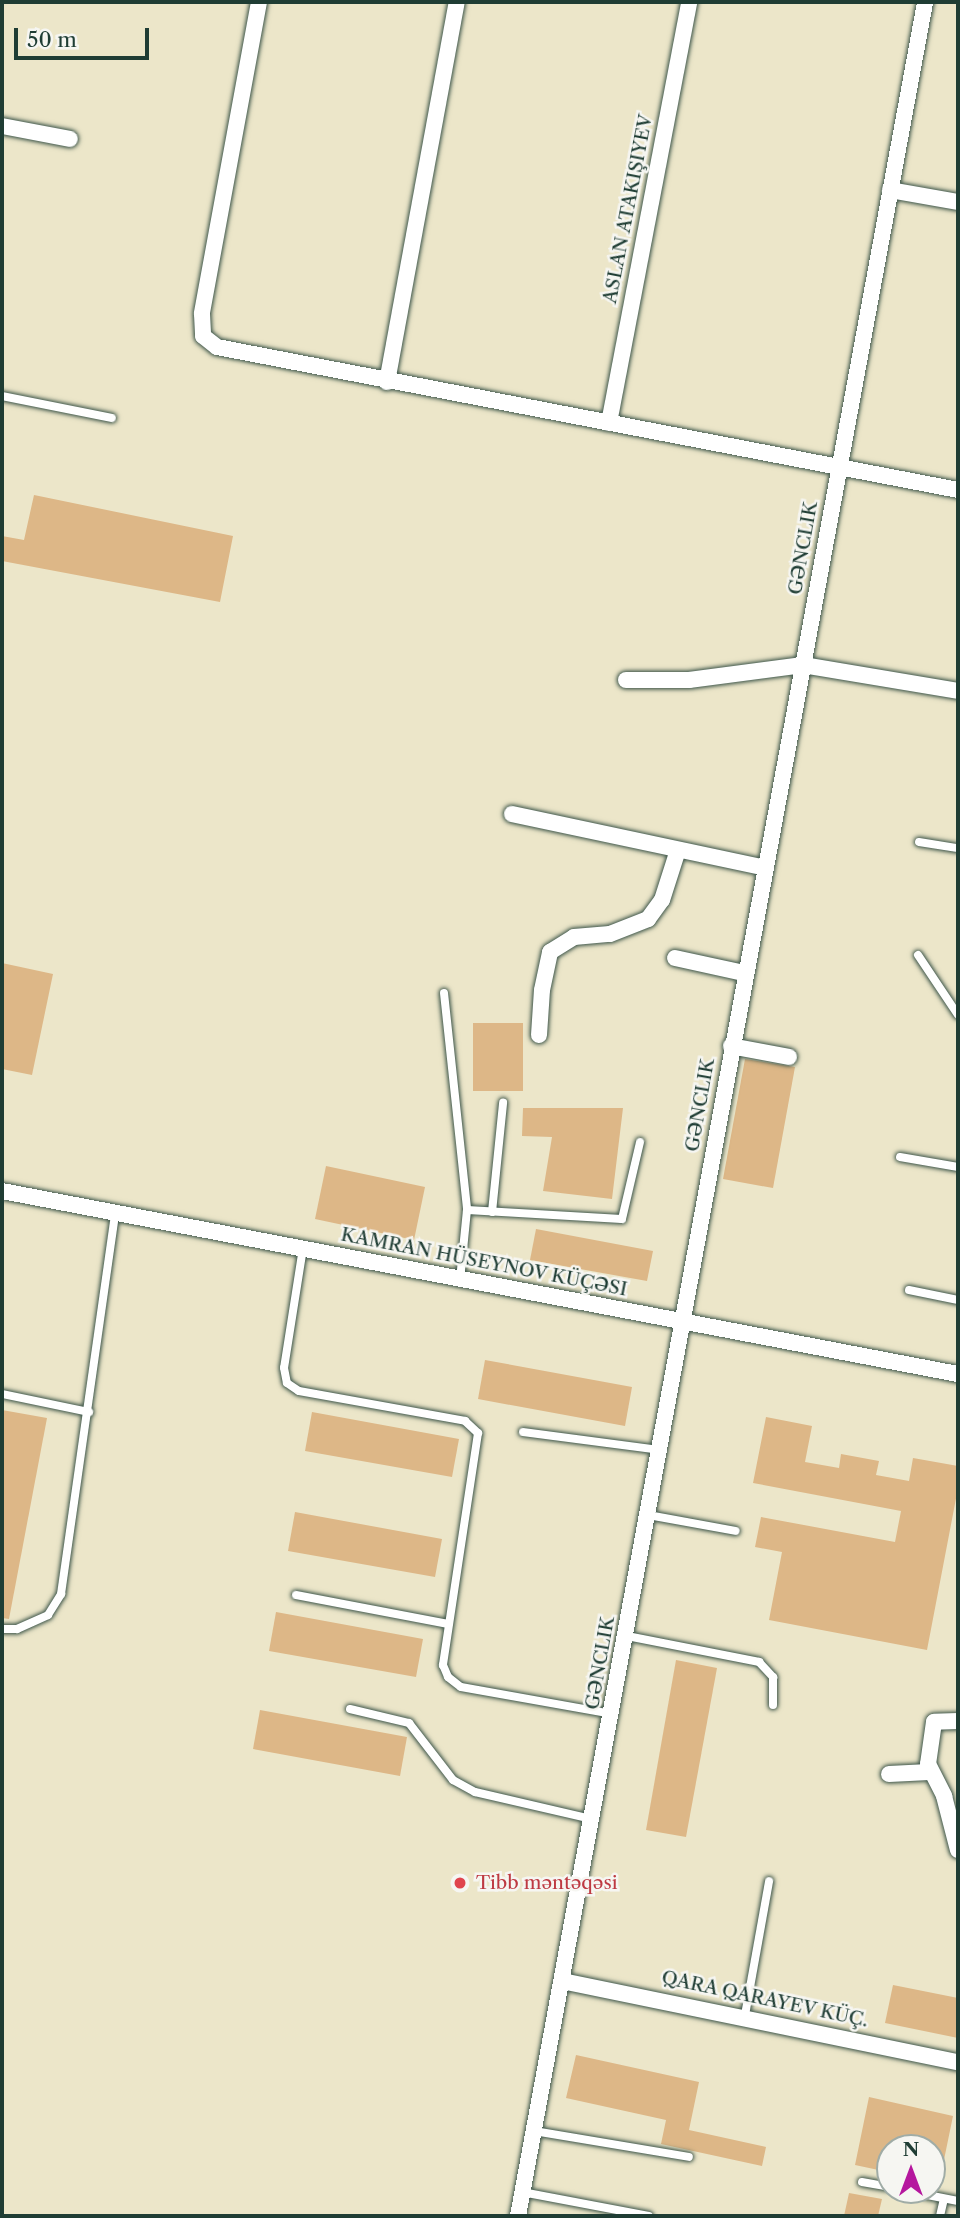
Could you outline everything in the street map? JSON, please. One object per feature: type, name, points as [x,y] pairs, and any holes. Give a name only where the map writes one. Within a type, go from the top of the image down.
[{"type":"street","points":[[259,2],[202,314],[203,336],[217,347],[387,382],[958,490]]},
{"type":"street","points":[[387,382],[457,2]]},
{"type":"street","name":"ASLAN ATAKIŞIYEV","points":[[609,423],[689,2]]},
{"type":"street","name":"GƏNCLIK","points":[[518,2216],[627,1636],[744,973],[925,2]]},
{"type":"street","points":[[2,126],[70,139]]},
{"type":"street","points":[[890,190],[958,202]]},
{"type":"street","points":[[626,680],[689,680],[803,665],[958,691]]},
{"type":"street","points":[[512,814],[765,868]]},
{"type":"street","points":[[540,1035],[541,990],[550,952],[574,937],[610,933],[648,919],[662,900],[678,850]]},
{"type":"street","points":[[675,958],[744,973]]},
{"type":"street","points":[[731,1046],[789,1057]]},
{"type":"street","name":"KAMRAN HÜSEYNOV KÜÇƏSI","points":[[2,1191],[958,1374]]},
{"type":"street","points":[[958,1721],[934,1722],[929,1772],[939,1783],[958,1850]]},
{"type":"street","points":[[889,1774],[929,1772]]},
{"type":"street","name":"QARA QARAYEV KÜÇ.","points":[[562,1981],[745,2015],[958,2062]]},
{"type":"lane","points":[[2,396],[112,418]]},
{"type":"lane","points":[[919,842],[958,848]]},
{"type":"lane","points":[[918,955],[958,1015]]},
{"type":"lane","points":[[444,992],[467,1210],[460,1280]]},
{"type":"lane","points":[[492,1212],[503,1103]]},
{"type":"lane","points":[[467,1210],[622,1219],[640,1142]]},
{"type":"lane","points":[[900,1157],[958,1167]]},
{"type":"lane","points":[[2,1629],[17,1629],[48,1615],[61,1594],[116,1213]]},
{"type":"lane","points":[[303,1248],[284,1368],[287,1383],[299,1391],[465,1421],[478,1433],[443,1665],[448,1677],[461,1687],[612,1714]]},
{"type":"lane","points":[[909,1290],[958,1300]]},
{"type":"lane","points":[[2,1394],[89,1412]]},
{"type":"lane","points":[[523,1432],[659,1450]]},
{"type":"lane","points":[[648,1515],[736,1531]]},
{"type":"lane","points":[[296,1595],[448,1625]]},
{"type":"lane","points":[[627,1636],[759,1662],[773,1676],[773,1705]]},
{"type":"lane","points":[[350,1709],[409,1723],[453,1780],[475,1792],[593,1820]]},
{"type":"lane","points":[[745,2015],[769,1881]]},
{"type":"lane","points":[[534,2131],[689,2157]]},
{"type":"lane","points":[[862,2182],[876,2185]]},
{"type":"lane","points":[[522,2192],[649,2216]]},
{"type":"building","points":[[34,495],[233,536],[220,602],[2,561],[2,536],[24,540]]},
{"type":"building","points":[[2,963],[53,974],[32,1075],[2,1069]]},
{"type":"building","points":[[473,1023],[523,1023],[523,1091],[473,1091]]},
{"type":"building","points":[[745,1059],[795,1067],[773,1188],[723,1179]]},
{"type":"building","points":[[523,1108],[623,1108],[612,1199],[543,1191],[552,1137],[522,1136]]},
{"type":"building","points":[[326,1166],[425,1187],[414,1240],[315,1219]]},
{"type":"building","points":[[536,1229],[653,1251],[647,1281],[530,1260]]},
{"type":"building","points":[[485,1360],[632,1387],[625,1426],[478,1399]]},
{"type":"building","points":[[2,1410],[47,1418],[9,1619],[2,1618]]},
{"type":"building","points":[[312,1412],[459,1439],[452,1477],[305,1451]]},
{"type":"building","points":[[766,1417],[812,1426],[805,1462],[839,1468],[841,1454],[879,1461],[876,1475],[909,1481],[913,1458],[958,1466],[958,1488],[927,1650],[769,1620],[782,1552],[755,1547],[761,1517],[895,1542],[901,1511],[753,1483]]},
{"type":"building","points":[[295,1512],[442,1539],[435,1577],[288,1551]]},
{"type":"building","points":[[276,1612],[423,1639],[416,1677],[269,1651]]},
{"type":"building","points":[[676,1660],[717,1668],[686,1837],[646,1830]]},
{"type":"building","points":[[260,1710],[407,1737],[400,1776],[253,1749]]},
{"type":"building","points":[[893,1985],[958,1998],[958,2038],[885,2023]]},
{"type":"building","points":[[576,2055],[699,2082],[689,2130],[766,2147],[762,2166],[661,2144],[666,2120],[566,2098]]},
{"type":"building","points":[[869,2097],[953,2116],[946,2150],[946,2134],[876,2134],[876,2169],[855,2165]]},
{"type":"building","points":[[849,2193],[876,2198],[876,2204],[881,2204],[878,2216],[844,2216]]},
{"type":"place","name":"Tibb məntəqəsi","points":[[460,1883]]}]
